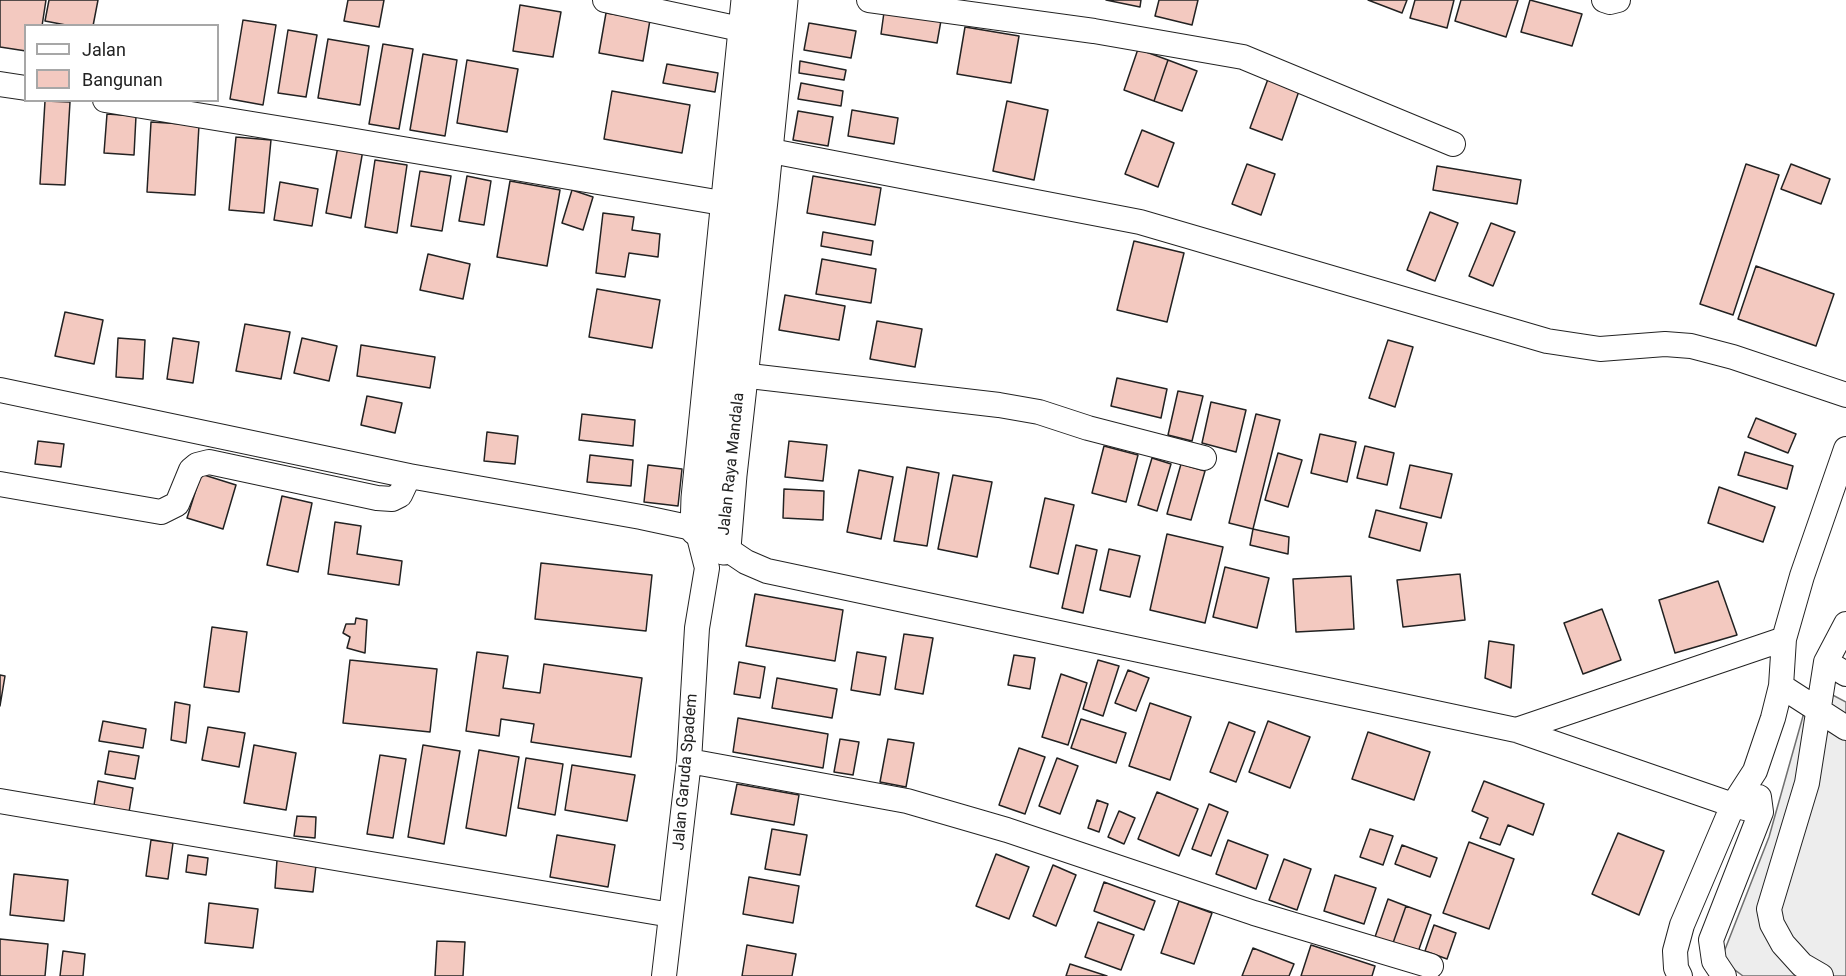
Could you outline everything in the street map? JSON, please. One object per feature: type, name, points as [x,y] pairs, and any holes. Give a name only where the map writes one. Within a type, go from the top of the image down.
[{"type":"highway","name":"Jalan Raya Mandala","points":[[715,558],[741,375],[781,0]]},
{"type":"highway","name":"Jalan Raya Mandala","points":[[698,529],[698,498],[747,15]]},
{"type":"street","points":[[605,0],[747,15]]},
{"type":"street","points":[[869,0],[1094,31],[1243,57],[1453,144]]},
{"type":"street","points":[[1604,0],[1610,2],[1618,0]]},
{"type":"street","points":[[0,84],[24,88]]},
{"type":"street","points":[[117,102],[728,204]]},
{"type":"street","points":[[766,150],[1140,222],[1547,341],[1600,349],[1665,344],[1691,346],[1733,357],[1846,395]]},
{"type":"street","points":[[741,375],[999,405],[1039,412],[1088,428],[1204,458]]},
{"type":"street","points":[[0,390],[409,476],[698,529],[715,558],[746,562],[767,571],[1516,730],[1732,805],[1761,812]]},
{"type":"street","points":[[1680,976],[1676,968],[1675,951],[1682,925],[1732,805],[1755,771],[1781,686],[1784,639],[1802,576],[1846,449]]},
{"type":"street","points":[[0,484],[161,512],[173,507],[179,501],[191,470],[197,465],[209,462],[393,500],[403,491],[409,476]]},
{"type":"street","name":"Jalan Garuda Spadem","points":[[664,976],[689,761],[698,628],[715,558]]},
{"type":"street","points":[[1821,976],[1802,964],[1783,944],[1772,924],[1769,909],[1808,783],[1819,710],[1836,668],[1846,624]]},
{"type":"street","points":[[1516,730],[1784,639]]},
{"type":"street","points":[[1781,686],[1846,728]]},
{"type":"street","points":[[689,761],[907,801],[1007,830],[1254,914],[1431,966]]},
{"type":"street","points":[[1724,976],[1714,961],[1711,940],[1761,812],[1755,771]]},
{"type":"street","points":[[0,801],[671,915]]},
{"type":"shaded area","points":[[1812,684],[1846,702],[1846,976],[1743,976],[1727,964],[1724,952],[1769,837]]},
{"type":"building","points":[[0,0],[46,0],[42,24],[24,24],[24,51],[0,47]]},
{"type":"building","points":[[49,0],[98,0],[93,24],[61,24],[45,21]]},
{"type":"building","points":[[348,0],[384,0],[379,27],[344,21]]},
{"type":"building","points":[[1106,0],[1141,0],[1140,7]]},
{"type":"building","points":[[1159,0],[1198,0],[1192,25],[1155,16]]},
{"type":"building","points":[[1368,0],[1407,0],[1402,13]]},
{"type":"building","points":[[1415,0],[1454,0],[1447,28],[1410,18]]},
{"type":"building","points":[[1461,0],[1518,0],[1506,37],[1455,21]]},
{"type":"building","points":[[1530,0],[1582,14],[1572,46],[1521,32]]},
{"type":"building","points":[[520,5],[561,12],[553,57],[513,51]]},
{"type":"building","points":[[885,5],[942,15],[937,43],[881,34]]},
{"type":"building","points":[[606,13],[650,20],[643,61],[599,53]]},
{"type":"building","points":[[243,20],[276,25],[263,105],[230,99]]},
{"type":"building","points":[[809,23],[856,31],[851,58],[804,50]]},
{"type":"building","points":[[965,27],[1019,36],[1011,83],[957,74]]},
{"type":"building","points":[[288,30],[317,35],[306,97],[278,93]]},
{"type":"building","points":[[328,39],[369,46],[360,105],[318,98]]},
{"type":"building","points":[[383,44],[413,49],[399,129],[369,124]]},
{"type":"building","points":[[1138,49],[1168,60],[1154,101],[1124,90]]},
{"type":"building","points":[[423,54],[457,60],[445,136],[410,130]]},
{"type":"building","points":[[467,60],[518,69],[507,132],[457,123]]},
{"type":"building","points":[[1168,60],[1197,71],[1182,111],[1154,101]]},
{"type":"building","points":[[800,61],[846,70],[844,80],[799,73]]},
{"type":"building","points":[[667,64],[718,73],[715,92],[663,83]]},
{"type":"building","points":[[1268,79],[1299,91],[1282,140],[1250,128]]},
{"type":"building","points":[[801,83],[843,91],[841,106],[798,99]]},
{"type":"building","points":[[612,91],[690,105],[682,153],[604,139]]},
{"type":"building","points":[[1007,101],[1048,110],[1034,180],[993,171]]},
{"type":"building","points":[[45,102],[70,102],[65,185],[40,184]]},
{"type":"building","points":[[852,110],[898,118],[894,144],[848,136]]},
{"type":"building","points":[[798,111],[833,117],[828,146],[793,140]]},
{"type":"building","points":[[107,114],[136,116],[134,155],[104,153]]},
{"type":"building","points":[[151,122],[199,125],[195,195],[147,192]]},
{"type":"building","points":[[1142,130],[1174,143],[1158,187],[1125,174]]},
{"type":"building","points":[[236,137],[271,140],[264,213],[229,210]]},
{"type":"building","points":[[338,146],[363,150],[351,218],[326,213]]},
{"type":"building","points":[[375,160],[407,165],[397,233],[365,227]]},
{"type":"building","points":[[1247,164],[1275,174],[1261,215],[1232,204]]},
{"type":"building","points":[[1746,164],[1779,175],[1733,315],[1700,304]]},
{"type":"building","points":[[1791,164],[1830,179],[1821,204],[1781,189]]},
{"type":"building","points":[[1437,166],[1521,180],[1517,204],[1433,190]]},
{"type":"building","points":[[420,171],[451,176],[442,231],[411,226]]},
{"type":"building","points":[[467,176],[491,181],[484,225],[459,221]]},
{"type":"building","points":[[813,176],[881,188],[875,225],[807,213]]},
{"type":"building","points":[[510,181],[560,190],[547,266],[497,257]]},
{"type":"building","points":[[280,182],[318,189],[312,226],[274,220]]},
{"type":"building","points":[[572,190],[593,197],[583,230],[562,223]]},
{"type":"building","points":[[1430,212],[1458,223],[1435,281],[1407,270]]},
{"type":"building","points":[[603,213],[634,217],[632,230],[660,234],[658,257],[629,253],[625,277],[596,273]]},
{"type":"building","points":[[1491,223],[1515,232],[1493,286],[1469,276]]},
{"type":"building","points":[[823,232],[873,241],[871,255],[821,246]]},
{"type":"building","points":[[1134,241],[1184,253],[1167,322],[1117,310]]},
{"type":"building","points":[[428,254],[470,264],[463,299],[420,290]]},
{"type":"building","points":[[822,259],[876,269],[871,303],[816,294]]},
{"type":"building","points":[[1756,266],[1834,294],[1816,346],[1738,319]]},
{"type":"building","points":[[597,289],[660,300],[652,348],[589,337]]},
{"type":"building","points":[[785,295],[845,306],[839,340],[779,330]]},
{"type":"building","points":[[65,312],[103,320],[94,364],[55,356]]},
{"type":"building","points":[[877,321],[922,329],[915,367],[870,359]]},
{"type":"building","points":[[245,324],[290,332],[281,379],[236,371]]},
{"type":"building","points":[[118,338],[145,340],[143,379],[116,377]]},
{"type":"building","points":[[173,338],[199,342],[193,383],[167,379]]},
{"type":"building","points":[[302,338],[337,346],[329,381],[294,373]]},
{"type":"building","points":[[1388,340],[1413,347],[1395,407],[1369,398]]},
{"type":"building","points":[[361,345],[435,357],[430,388],[357,376]]},
{"type":"building","points":[[1117,378],[1167,389],[1161,418],[1111,406]]},
{"type":"building","points":[[1178,391],[1203,396],[1192,441],[1168,435]]},
{"type":"building","points":[[367,396],[402,403],[395,433],[361,425]]},
{"type":"building","points":[[1211,402],[1246,410],[1236,452],[1202,443]]},
{"type":"building","points":[[582,414],[635,420],[633,446],[579,440]]},
{"type":"building","points":[[1256,414],[1280,420],[1253,529],[1229,523]]},
{"type":"building","points":[[1756,418],[1796,434],[1788,453],[1748,437]]},
{"type":"building","points":[[487,432],[518,436],[515,464],[484,461]]},
{"type":"building","points":[[1320,434],[1356,442],[1347,482],[1311,473]]},
{"type":"building","points":[[38,441],[64,444],[61,467],[35,464]]},
{"type":"building","points":[[789,441],[827,445],[823,481],[785,477]]},
{"type":"building","points":[[1104,446],[1138,455],[1126,502],[1092,493]]},
{"type":"building","points":[[1365,446],[1394,453],[1387,485],[1357,478]]},
{"type":"building","points":[[1745,452],[1793,466],[1787,489],[1738,475]]},
{"type":"building","points":[[1278,453],[1302,460],[1288,507],[1265,500]]},
{"type":"building","points":[[590,455],[633,460],[631,486],[587,482]]},
{"type":"building","points":[[1152,458],[1171,464],[1157,511],[1138,505]]},
{"type":"building","points":[[1181,464],[1205,471],[1191,520],[1167,514]]},
{"type":"building","points":[[648,465],[682,469],[678,506],[644,502]]},
{"type":"building","points":[[1410,465],[1452,474],[1441,518],[1400,508]]},
{"type":"building","points":[[907,467],[939,473],[927,546],[894,541]]},
{"type":"building","points":[[859,470],[893,477],[881,539],[847,532]]},
{"type":"building","points":[[201,474],[236,485],[223,529],[187,518]]},
{"type":"building","points":[[953,475],[992,482],[977,557],[938,549]]},
{"type":"building","points":[[1719,487],[1775,507],[1763,542],[1708,523]]},
{"type":"building","points":[[784,489],[824,491],[823,520],[783,518]]},
{"type":"building","points":[[282,496],[312,503],[298,572],[267,565]]},
{"type":"building","points":[[1045,498],[1074,505],[1058,574],[1030,567]]},
{"type":"building","points":[[1376,510],[1427,523],[1420,551],[1369,537]]},
{"type":"building","points":[[335,522],[361,526],[357,554],[402,561],[399,585],[328,574]]},
{"type":"building","points":[[1253,529],[1289,537],[1288,554],[1250,545]]},
{"type":"building","points":[[1167,534],[1223,547],[1205,623],[1150,610]]},
{"type":"building","points":[[1076,545],[1097,550],[1083,613],[1062,608]]},
{"type":"building","points":[[1109,549],[1140,556],[1130,597],[1100,590]]},
{"type":"building","points":[[541,563],[652,575],[646,631],[535,619]]},
{"type":"building","points":[[1225,567],[1269,578],[1257,628],[1213,617]]},
{"type":"building","points":[[1460,574],[1465,620],[1403,627],[1397,580]]},
{"type":"building","points":[[1351,576],[1354,629],[1296,632],[1293,579]]},
{"type":"building","points":[[1718,581],[1737,635],[1675,653],[1659,600]]},
{"type":"building","points":[[755,594],[843,610],[835,661],[746,646]]},
{"type":"building","points":[[1602,609],[1621,660],[1583,674],[1564,623]]},
{"type":"building","points":[[356,618],[367,620],[365,653],[347,648],[350,637],[343,633],[346,624],[355,624]]},
{"type":"building","points":[[212,627],[247,632],[239,692],[204,687]]},
{"type":"building","points":[[904,634],[933,638],[923,694],[895,689]]},
{"type":"building","points":[[1489,641],[1514,645],[1511,688],[1485,678]]},
{"type":"building","points":[[477,652],[508,656],[503,688],[540,693],[544,664],[642,678],[631,757],[531,742],[534,724],[501,719],[499,736],[466,731]]},
{"type":"building","points":[[857,652],[886,657],[880,695],[851,690]]},
{"type":"building","points":[[1014,655],[1035,658],[1030,689],[1008,685]]},
{"type":"building","points":[[350,660],[437,669],[430,732],[343,723]]},
{"type":"building","points":[[1098,660],[1119,666],[1103,716],[1083,709]]},
{"type":"building","points":[[739,662],[765,667],[760,698],[734,694]]},
{"type":"building","points":[[1128,670],[1149,678],[1136,711],[1115,703]]},
{"type":"building","points":[[1061,674],[1087,683],[1068,745],[1042,737]]},
{"type":"building","points":[[0,675],[5,676],[0,706]]},
{"type":"building","points":[[777,678],[837,689],[832,718],[772,708]]},
{"type":"building","points":[[175,702],[190,705],[186,743],[171,740]]},
{"type":"building","points":[[1150,703],[1191,717],[1170,780],[1129,766]]},
{"type":"building","points":[[738,718],[828,734],[823,768],[733,752]]},
{"type":"building","points":[[1081,719],[1126,733],[1116,763],[1071,748]]},
{"type":"building","points":[[103,721],[146,729],[143,748],[99,741]]},
{"type":"building","points":[[1268,721],[1310,737],[1290,788],[1249,772]]},
{"type":"building","points":[[1229,722],[1255,732],[1236,782],[1210,772]]},
{"type":"building","points":[[208,727],[245,733],[239,767],[202,760]]},
{"type":"building","points":[[1368,732],[1430,752],[1414,800],[1352,779]]},
{"type":"building","points":[[840,739],[859,742],[853,775],[834,772]]},
{"type":"building","points":[[888,739],[914,743],[906,787],[880,782]]},
{"type":"building","points":[[254,745],[296,753],[286,810],[244,803]]},
{"type":"building","points":[[423,745],[460,751],[444,844],[408,837]]},
{"type":"building","points":[[1019,748],[1045,757],[1025,814],[999,805]]},
{"type":"building","points":[[479,750],[519,757],[506,836],[466,828]]},
{"type":"building","points":[[109,751],[139,756],[135,779],[105,774]]},
{"type":"building","points":[[380,755],[406,759],[393,838],[367,834]]},
{"type":"building","points":[[526,758],[563,764],[555,815],[518,808]]},
{"type":"building","points":[[1057,758],[1078,766],[1060,814],[1039,806]]},
{"type":"building","points":[[572,765],[635,775],[627,821],[565,810]]},
{"type":"building","points":[[98,781],[133,788],[129,812],[94,805]]},
{"type":"building","points":[[1484,781],[1544,804],[1533,835],[1508,825],[1500,845],[1480,838],[1488,818],[1472,811]]},
{"type":"building","points":[[737,784],[799,795],[794,825],[731,814]]},
{"type":"building","points":[[1157,792],[1198,809],[1179,856],[1138,839]]},
{"type":"building","points":[[1097,800],[1108,804],[1099,832],[1088,828]]},
{"type":"building","points":[[1209,804],[1228,812],[1211,856],[1192,849]]},
{"type":"building","points":[[1119,811],[1135,818],[1124,844],[1108,837]]},
{"type":"building","points":[[297,816],[316,817],[315,838],[294,836]]},
{"type":"building","points":[[772,829],[807,835],[800,875],[765,869]]},
{"type":"building","points":[[1370,829],[1393,836],[1383,865],[1360,857]]},
{"type":"building","points":[[1618,833],[1664,851],[1639,915],[1592,894]]},
{"type":"building","points":[[557,835],[615,845],[608,887],[550,877]]},
{"type":"building","points":[[151,840],[173,843],[168,879],[146,876]]},
{"type":"building","points":[[1228,840],[1268,855],[1256,889],[1216,874]]},
{"type":"building","points":[[1469,842],[1514,859],[1489,929],[1443,913]]},
{"type":"building","points":[[1402,845],[1437,858],[1430,877],[1395,864]]},
{"type":"building","points":[[996,854],[1029,867],[1009,919],[976,906]]},
{"type":"building","points":[[188,855],[208,858],[206,875],[186,872]]},
{"type":"building","points":[[1284,859],[1311,869],[1297,910],[1269,900]]},
{"type":"building","points":[[277,860],[316,865],[313,892],[275,888]]},
{"type":"building","points":[[1053,865],[1076,875],[1056,926],[1033,916]]},
{"type":"building","points":[[14,874],[68,880],[64,921],[10,915]]},
{"type":"building","points":[[1335,875],[1376,888],[1364,924],[1324,911]]},
{"type":"building","points":[[749,877],[799,886],[793,923],[743,914]]},
{"type":"building","points":[[1104,882],[1155,901],[1144,930],[1094,911]]},
{"type":"building","points":[[1388,899],[1406,906],[1393,943],[1375,937]]},
{"type":"building","points":[[1179,901],[1212,913],[1194,964],[1161,953]]},
{"type":"building","points":[[209,903],[258,909],[253,948],[205,943]]},
{"type":"building","points":[[1406,906],[1431,915],[1418,952],[1393,943]]},
{"type":"building","points":[[1098,922],[1134,935],[1121,970],[1085,957]]},
{"type":"building","points":[[1434,925],[1456,933],[1447,959],[1425,951]]},
{"type":"building","points":[[0,939],[48,944],[45,976],[0,976]]},
{"type":"building","points":[[437,941],[465,942],[463,976],[435,976]]},
{"type":"building","points":[[747,945],[796,954],[792,976],[742,976]]},
{"type":"building","points":[[1311,945],[1375,966],[1372,976],[1301,976]]},
{"type":"building","points":[[1253,948],[1294,964],[1289,976],[1242,976]]},
{"type":"building","points":[[63,951],[85,954],[83,976],[60,976]]},
{"type":"building","points":[[1070,964],[1107,976],[1066,976]]}]
